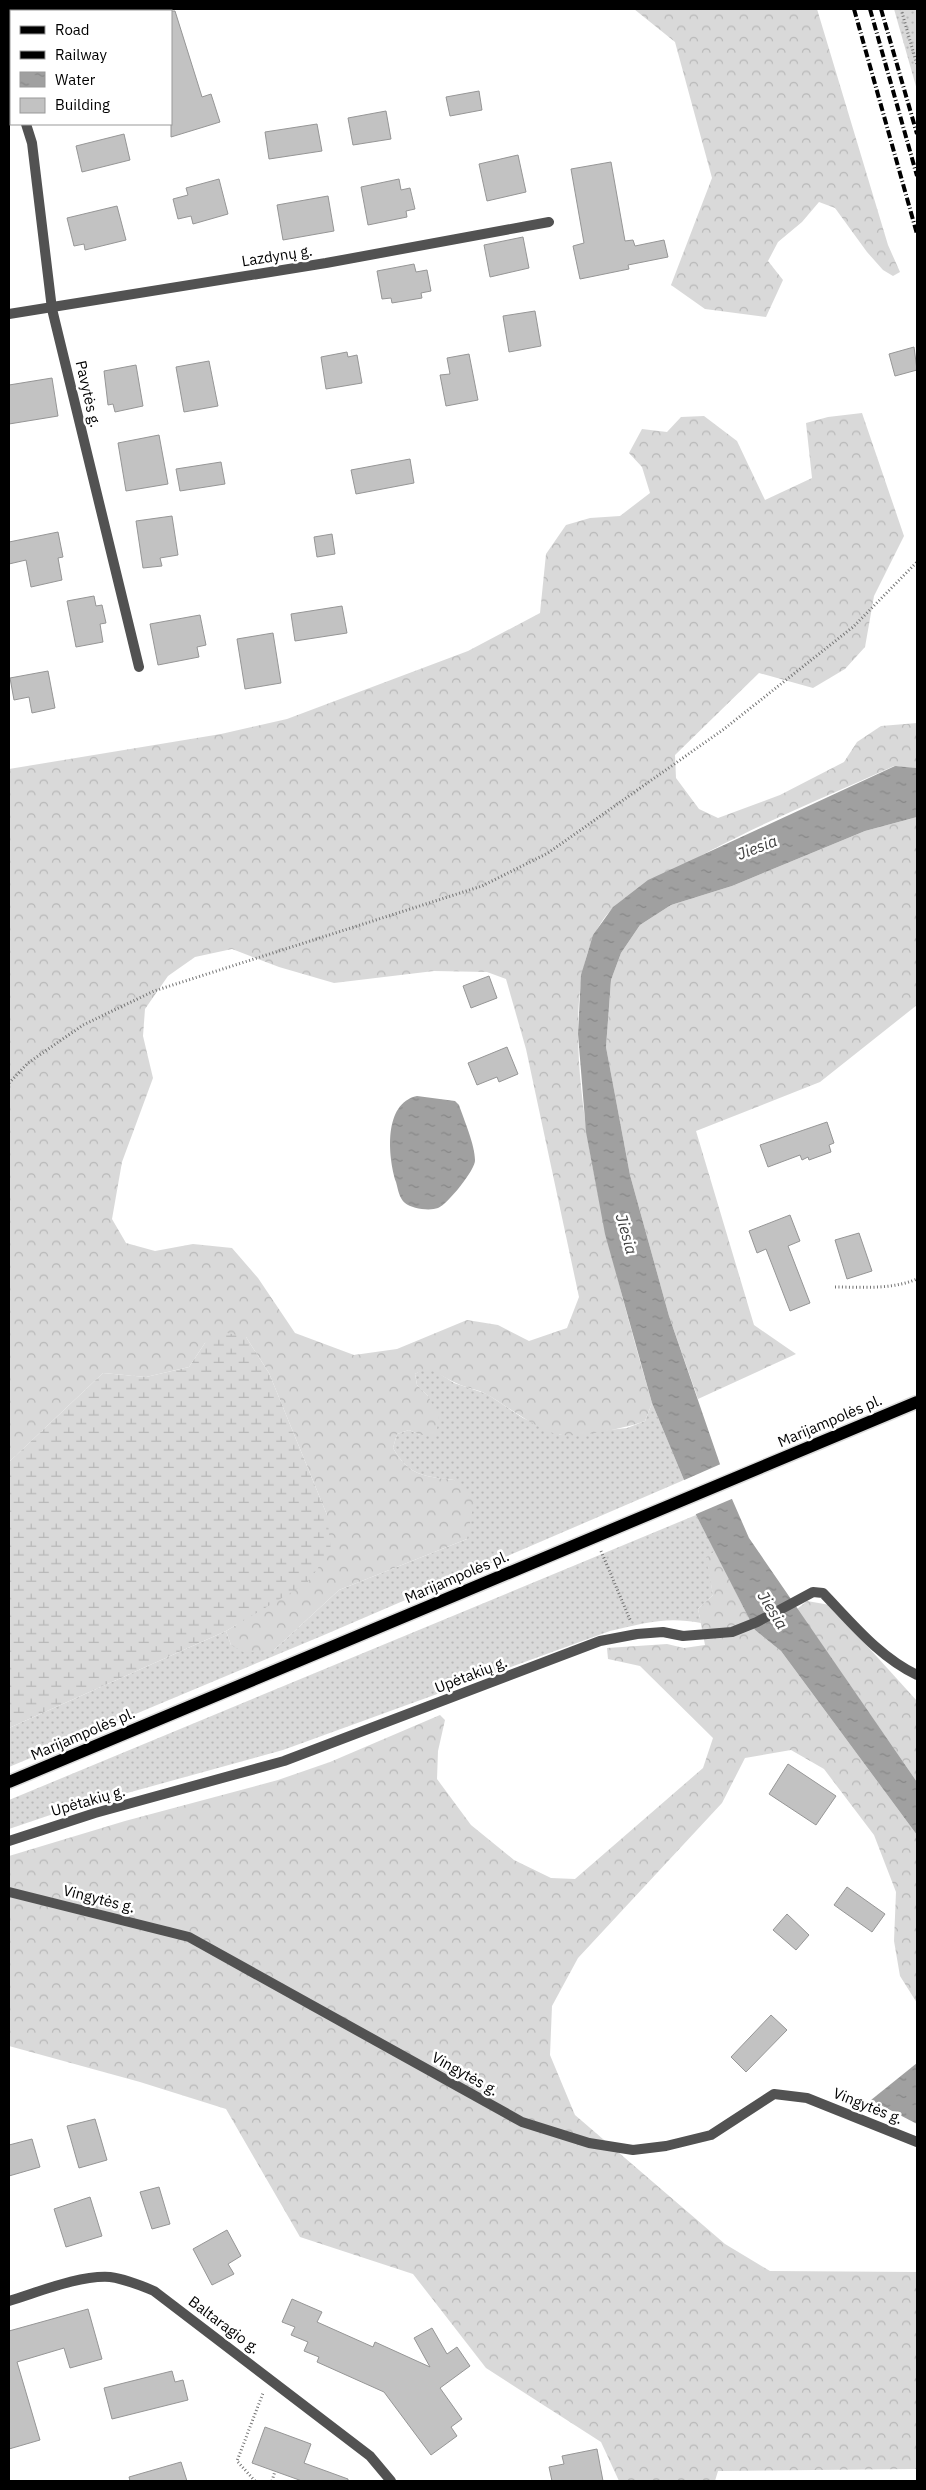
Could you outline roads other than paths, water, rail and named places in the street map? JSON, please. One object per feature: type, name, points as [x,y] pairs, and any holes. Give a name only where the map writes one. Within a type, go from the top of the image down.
[{"type":"main road","name":"Marijampolės pl.","points":[[9,1782],[917,1402]]},
{"type":"street","name":"Pavytės g.","points":[[26,125],[32,143],[52,309],[139,667]]},
{"type":"street","name":"Lazdynų g.","points":[[9,314],[52,309],[326,263],[549,222]]},
{"type":"street","name":"Upėtakių g.","points":[[9,1841],[95,1814],[284,1761],[600,1641],[637,1634],[663,1632],[683,1636],[732,1632],[757,1622],[800,1597],[814,1592],[823,1592],[870,1642],[905,1670],[917,1675]]},
{"type":"street","name":"Vingytės g.","points":[[9,1892],[189,1937],[522,2122],[589,2143],[633,2150],[666,2146],[711,2135],[774,2094],[807,2098],[917,2142]]},
{"type":"street","name":"Baltaragio g.","points":[[9,2301],[93,2277],[111,2277],[154,2291],[370,2456],[391,2481]]},
{"type":"water","name":"Jiesia","points":[[895,766],[917,768],[917,817],[865,831],[732,886],[671,905],[640,925],[621,953],[611,980],[606,1047],[630,1175],[669,1316],[732,1499],[749,1538],[917,1782],[917,1835],[781,1651],[755,1630],[696,1515],[684,1480],[652,1403],[605,1234],[586,1132],[578,1034],[581,975],[593,935],[613,907],[648,880]]},
{"type":"water","points":[[417,1096],[455,1101],[459,1105],[475,1154],[474,1165],[466,1178],[448,1200],[435,1209],[416,1208],[403,1201],[398,1190],[391,1159],[390,1146],[393,1120],[398,1109],[406,1101]]},
{"type":"water","points":[[917,2063],[917,2124],[871,2100]]},
{"type":"railway","points":[[854,9],[917,234]]},
{"type":"railway","points":[[870,9],[917,176]]},
{"type":"railway","points":[[881,9],[917,134]]}]
